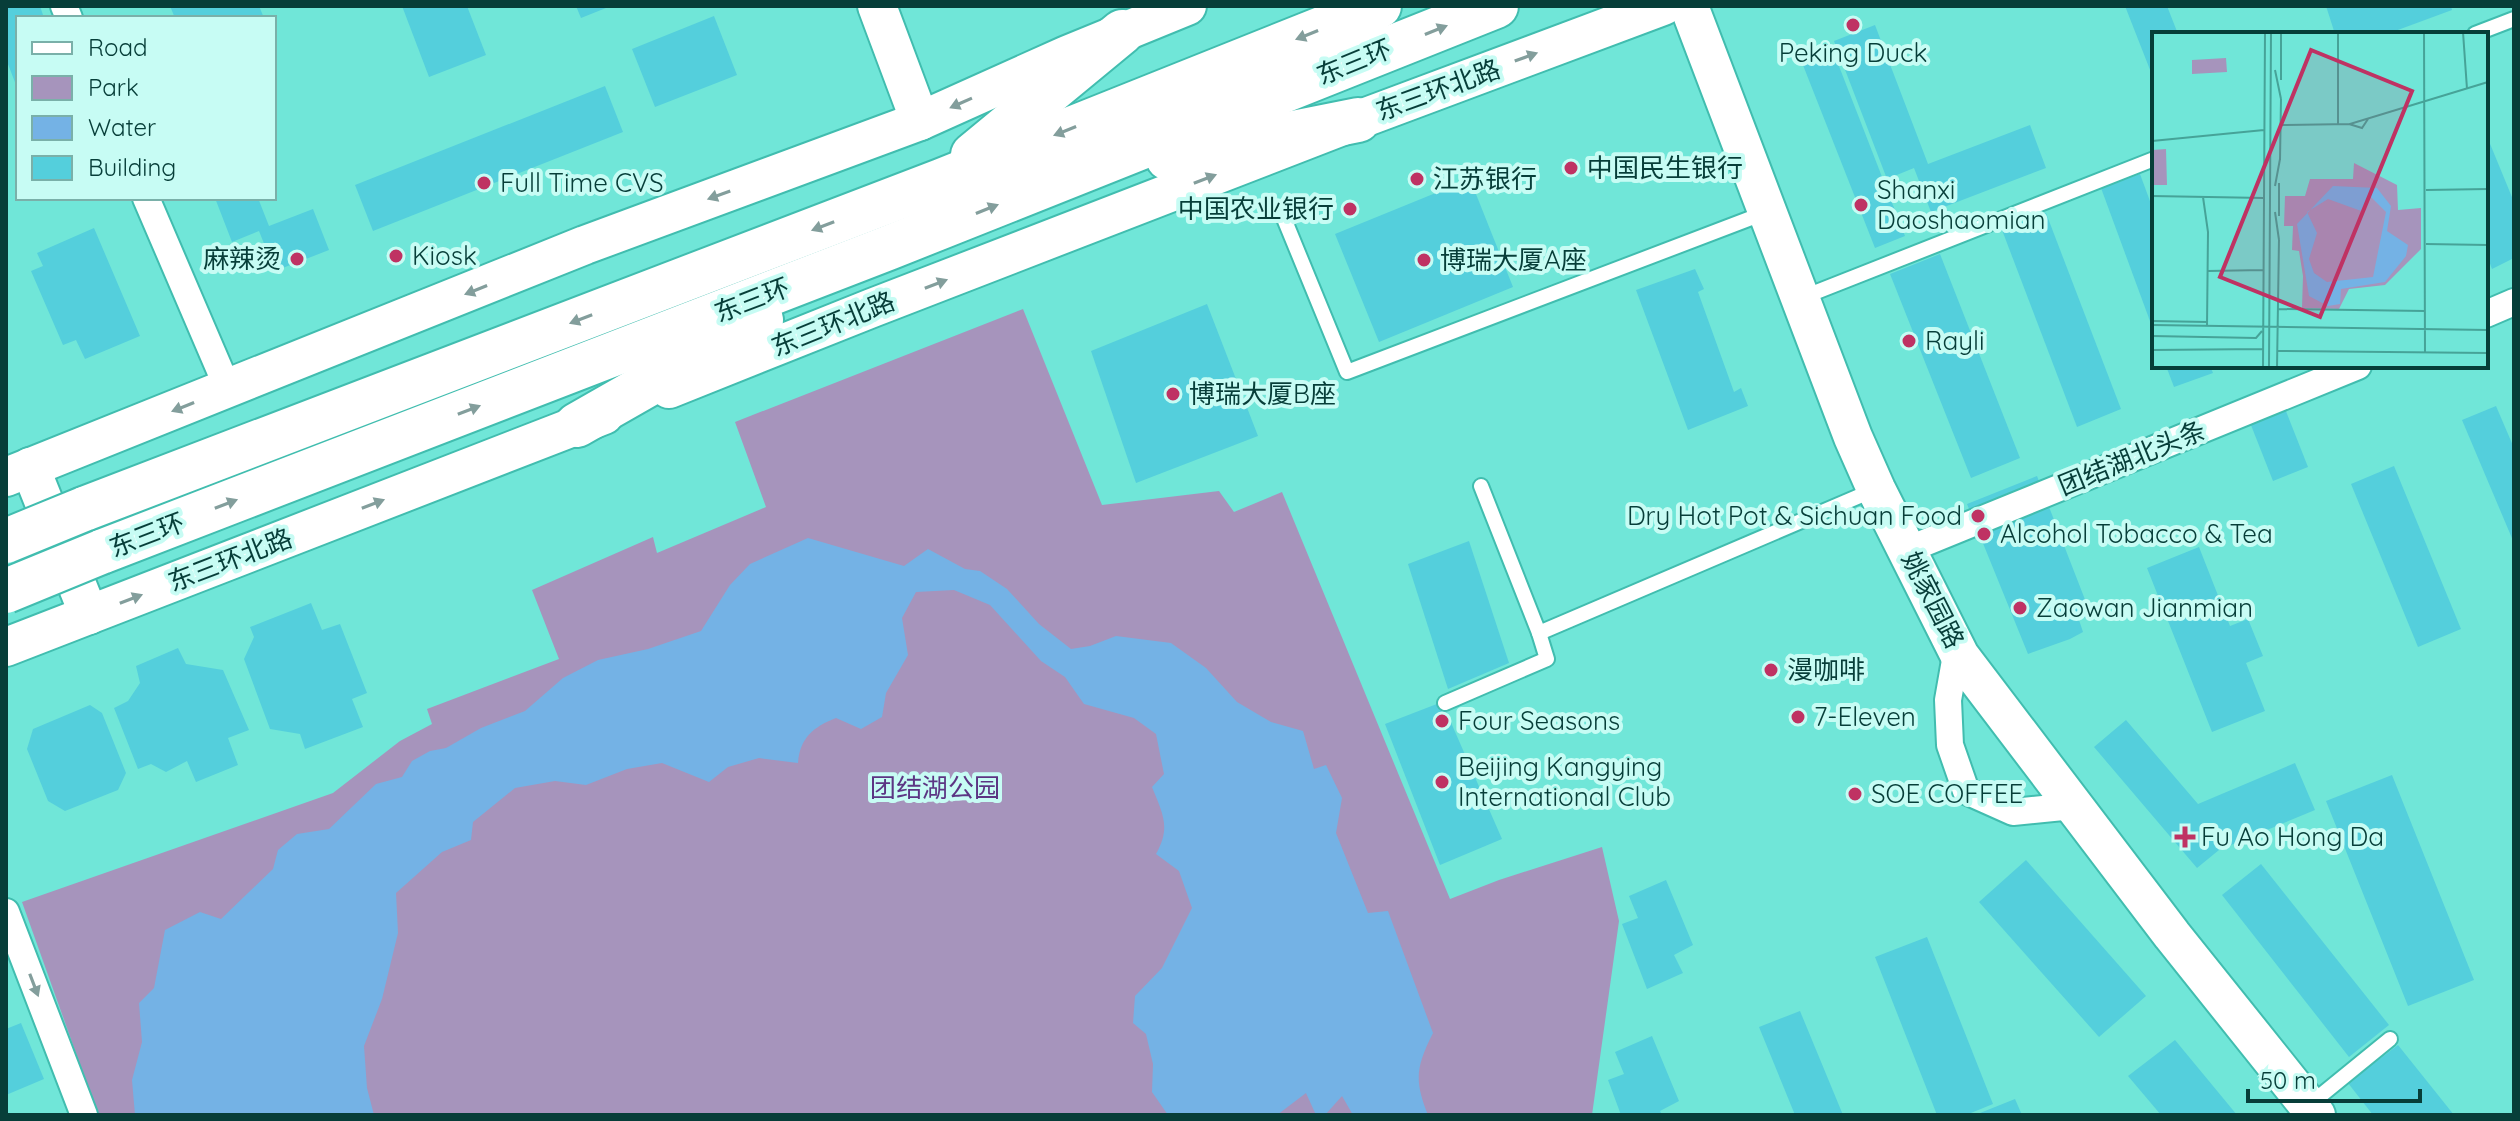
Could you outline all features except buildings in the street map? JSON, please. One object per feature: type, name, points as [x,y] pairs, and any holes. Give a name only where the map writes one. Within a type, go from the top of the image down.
[{"type":"highway","name":"东三环","points":[[6,541],[941,181],[1379,6]]},
{"type":"highway","name":"东三环","points":[[6,591],[888,248],[1496,6]]},
{"type":"highway","points":[[941,181],[1122,32]]},
{"type":"highway","points":[[1056,181],[1358,120]]},
{"type":"highway","points":[[577,425],[888,248]]},
{"type":"street","points":[[877,6],[920,121]]},
{"type":"street","points":[[89,615],[18,472],[585,245],[920,121],[1187,6]]},
{"type":"street","name":"东三环北路","points":[[6,647],[1358,120],[1663,6]]},
{"type":"street","name":"姚家园路","points":[[1689,6],[1853,437],[1957,649],[2172,935],[2312,1110]]},
{"type":"street","points":[[147,200],[228,389]]},
{"type":"street","points":[[2488,313],[2514,302]]},
{"type":"street","name":"团结湖北头条","points":[[1907,550],[2353,368]]},
{"type":"street","points":[[1957,649],[1948,700],[1950,745],[1966,791],[2013,812],[2073,806]]},
{"type":"street","points":[[6,912],[84,1115]]},
{"type":"lane","points":[[2480,32],[2514,19]]},
{"type":"lane","points":[[1800,298],[2152,160]]},
{"type":"lane","points":[[1283,216],[1347,372],[1768,212]]},
{"type":"lane","points":[[1445,703],[1547,659],[1481,486]]},
{"type":"lane","points":[[1539,633],[1876,489]]},
{"type":"lane","points":[[2312,1110],[2390,1039]]},
{"type":"green space","name":"团结湖公园","points":[[1023,309],[1102,505],[1219,491],[1234,512],[1282,492],[1450,899],[1602,847],[1619,921],[1592,1115],[98,1115],[22,902],[333,793],[400,741],[432,724],[427,709],[559,659],[532,590],[653,537],[657,553],[766,507],[735,422]]},
{"type":"water","points":[[808,538],[904,566],[928,549],[965,569],[980,571],[1007,589],[1039,624],[1071,649],[1116,636],[1171,643],[1206,668],[1237,702],[1271,722],[1303,731],[1314,769],[1326,765],[1342,798],[1336,833],[1368,913],[1388,911],[1433,1033],[1419,1074],[1420,1092],[1428,1115],[1353,1115],[1342,1096],[1325,1115],[1316,1115],[1306,1093],[1277,1115],[1168,1115],[1152,1092],[1153,1064],[1146,1034],[1133,1023],[1135,996],[1162,968],[1192,908],[1179,871],[1156,854],[1161,845],[1164,821],[1152,787],[1164,774],[1156,734],[1134,718],[1084,704],[1065,677],[1041,661],[990,605],[954,590],[916,592],[902,618],[908,655],[886,693],[882,717],[861,729],[836,718],[821,725],[805,740],[798,763],[759,758],[728,767],[709,782],[662,763],[627,769],[586,785],[555,781],[515,788],[473,822],[471,840],[442,852],[396,893],[398,933],[382,999],[364,1046],[367,1088],[374,1115],[135,1115],[132,1080],[142,1042],[139,1003],[154,988],[165,930],[200,912],[221,919],[273,869],[278,850],[297,834],[329,829],[376,784],[402,777],[412,761],[525,711],[563,678],[598,660],[648,649],[701,631],[730,585],[750,564]]},
{"type":"place","name":"Peking Duck","points":[[1853,25]]},
{"type":"place","name":"中国民生银行","points":[[1571,168]]},
{"type":"place","name":"江苏银行","points":[[1417,179]]},
{"type":"place","name":"Full Time CVS","points":[[484,183]]},
{"type":"place","name":"Shanxi Daoshaomian","points":[[1861,205]]},
{"type":"place","name":"中国农业银行","points":[[1350,209]]},
{"type":"place","name":"Kiosk","points":[[396,256]]},
{"type":"place","name":"麻辣烫","points":[[297,259]]},
{"type":"place","name":"博瑞大厦A座","points":[[1424,260]]},
{"type":"place","name":"Rayli","points":[[1909,341]]},
{"type":"place","name":"博瑞大厦B座","points":[[1173,394]]},
{"type":"place","name":"Dry Hot Pot & Sichuan Food","points":[[1978,516]]},
{"type":"place","name":"Alcohol Tobacco & Tea","points":[[1984,534]]},
{"type":"place","name":"Zaowan Jianmian","points":[[2020,608]]},
{"type":"place","name":"漫咖啡","points":[[1771,670]]},
{"type":"place","name":"7-Eleven","points":[[1798,717]]},
{"type":"place","name":"Four Seasons","points":[[1442,721]]},
{"type":"place","name":"Beijing Kangying International Club","points":[[1442,782]]},
{"type":"place","name":"SOE COFFEE","points":[[1855,794]]},
{"type":"place","name":"Fu Ao Hong Da","points":[[2185,837]]}]
